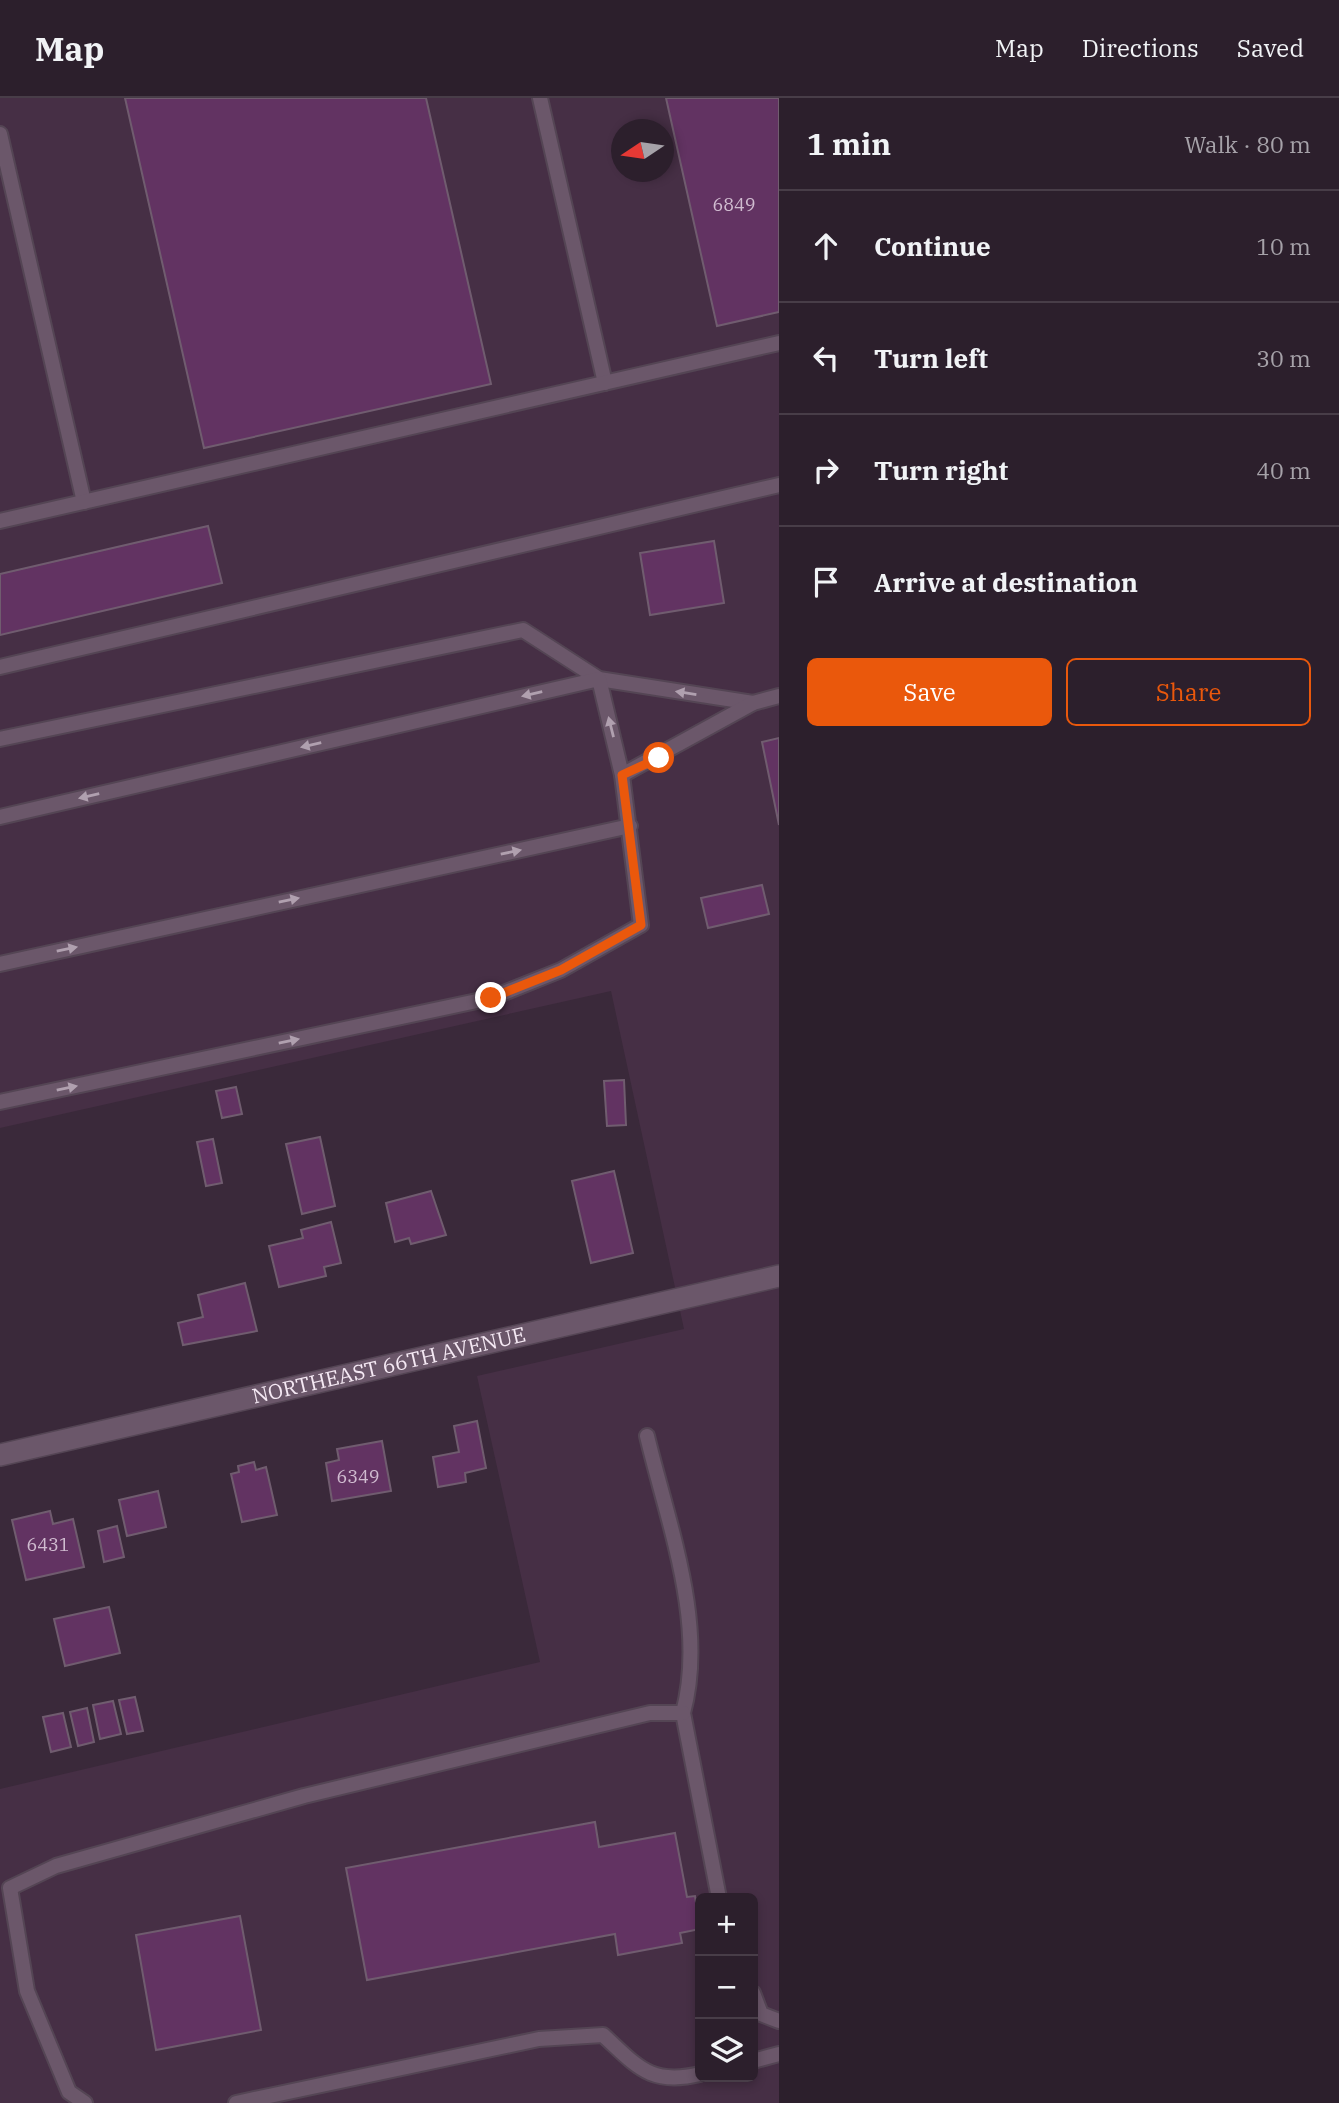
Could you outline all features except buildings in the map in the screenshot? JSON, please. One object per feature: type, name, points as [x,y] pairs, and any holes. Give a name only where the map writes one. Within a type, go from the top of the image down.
[{"type":"street","name":"NORTHEAST 66TH AVENUE","points":[[0,1455],[779,1276]]},
{"type":"lane","points":[[540,98],[605,383]]},
{"type":"lane","points":[[0,134],[84,502]]},
{"type":"lane","points":[[0,521],[779,343]]},
{"type":"lane","points":[[0,667],[779,485]]},
{"type":"lane","points":[[0,739],[523,630],[599,679],[622,775],[641,925],[561,970],[491,998],[0,1102]]},
{"type":"lane","points":[[0,817],[599,679],[753,703]]},
{"type":"lane","points":[[622,775],[753,703],[779,696]]},
{"type":"lane","points":[[0,964],[630,826]]},
{"type":"lane","points":[[647,1436],[691,1619],[688,1692],[683,1713],[718,1893]]},
{"type":"lane","points":[[85,2103],[69,2092],[27,1990],[10,1888],[56,1866],[304,1796],[650,1713],[683,1713]]},
{"type":"lane","points":[[758,2006],[761,2014],[779,2021]]},
{"type":"lane","points":[[236,2103],[552,2038],[603,2035],[643,2073],[683,2078],[695,2075]]},
{"type":"lane","points":[[758,2060],[779,2054]]},
{"type":"shaded area","points":[[0,98],[779,98],[779,2103],[0,2103],[0,1789],[540,1662],[477,1376],[684,1329],[611,991],[0,1128]]},
{"type":"route","points":[[491,998],[561,970],[641,925],[622,775],[659,758]]}]
